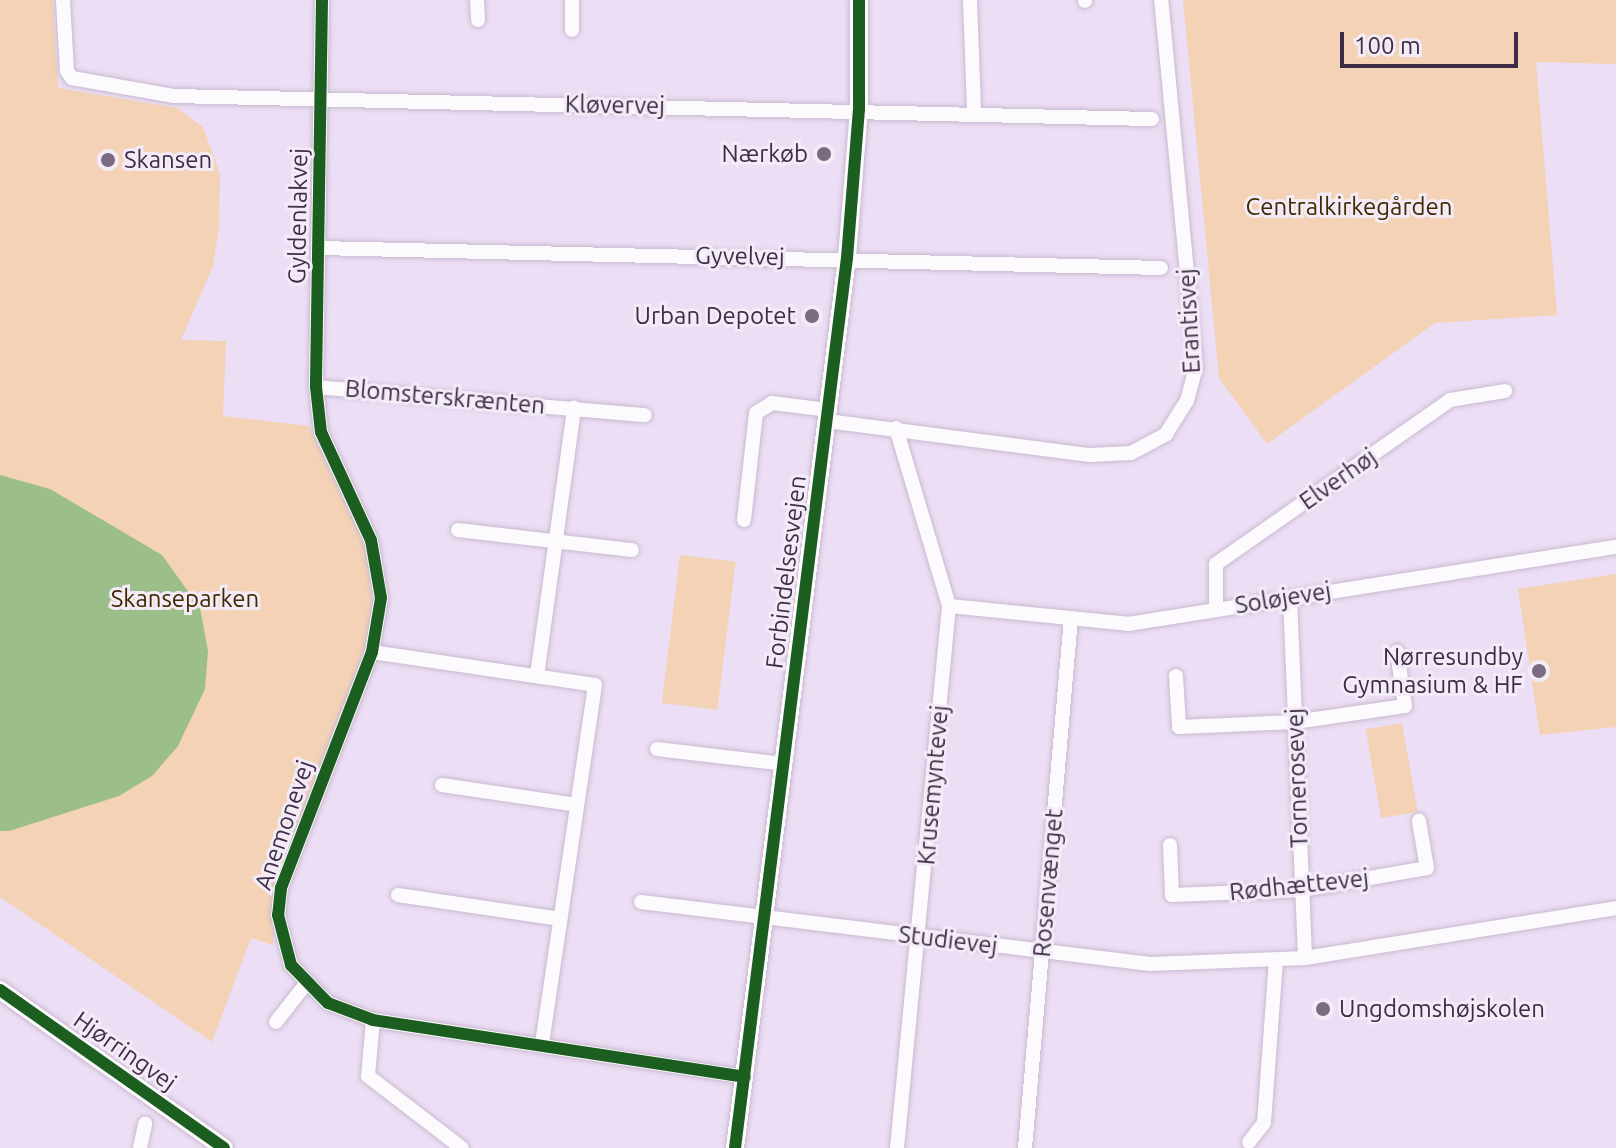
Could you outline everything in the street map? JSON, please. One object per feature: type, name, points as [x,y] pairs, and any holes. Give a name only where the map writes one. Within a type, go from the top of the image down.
[{"type":"street","name":"Kløvervej","points":[[63,0],[67,71],[79,81],[174,96],[974,111],[1152,119]]},
{"type":"street","name":"Gyldenlakvej","points":[[321,432],[316,387],[322,0]]},
{"type":"street","points":[[477,0],[478,20]]},
{"type":"street","points":[[572,0],[572,30]]},
{"type":"street","name":"Forbindelsesvejen","points":[[735,1148],[847,258],[859,109],[859,0]]},
{"type":"street","points":[[970,0],[974,111]]},
{"type":"street","name":"Erantisvej","points":[[744,520],[756,413],[772,403],[896,428],[1110,456],[1150,445],[1178,418],[1196,368],[1161,0]]},
{"type":"street","name":"Gyvelvej","points":[[319,248],[847,258],[1161,268]]},
{"type":"street","name":"Blomsterskrænten","points":[[316,387],[645,415]]},
{"type":"street","name":"Elverhøj","points":[[1216,609],[1216,564],[1450,400],[1505,391]]},
{"type":"street","name":"Blomsterskrænten","points":[[537,676],[574,408]]},
{"type":"street","name":"Krusemyntevej","points":[[896,428],[949,606],[897,1148]]},
{"type":"street","name":"Anemonevej","points":[[321,432],[371,540],[379,571],[380,622],[372,652],[281,888],[281,938],[291,965],[305,985],[328,1003],[373,1020],[745,1077]]},
{"type":"street","points":[[458,530],[632,550]]},
{"type":"street","name":"Soløjevej","points":[[949,606],[1128,624],[1616,547]]},
{"type":"street","name":"Tornerosevej","points":[[1290,598],[1305,958]]},
{"type":"street","name":"Rosenvænget","points":[[1025,1148],[1071,618]]},
{"type":"street","points":[[372,652],[595,685],[542,1045]]},
{"type":"street","points":[[1176,676],[1179,727],[1295,722],[1405,706],[1397,652]]},
{"type":"street","points":[[657,749],[785,764]]},
{"type":"street","points":[[442,785],[577,805]]},
{"type":"street","name":"Rødhættevej","points":[[1170,845],[1172,895],[1301,890],[1427,868],[1419,821]]},
{"type":"street","points":[[398,895],[560,919]]},
{"type":"street","name":"Studievej","points":[[641,902],[1150,964],[1305,958],[1616,908]]},
{"type":"street","points":[[1249,1142],[1264,1123],[1276,961]]},
{"type":"street","points":[[276,1022],[305,985]]},
{"type":"street","name":"Hjørringvej","points":[[0,990],[224,1148]]},
{"type":"street","points":[[373,1020],[368,1076],[462,1148]]},
{"type":"street","points":[[140,1148],[145,1124]]},
{"type":"green space","name":"Skanseparken","points":[[0,0],[53,0],[58,88],[177,108],[203,127],[220,174],[219,228],[213,266],[181,340],[226,341],[223,416],[309,426],[366,548],[373,608],[368,641],[274,886],[273,945],[251,938],[212,1042],[0,897]]},
{"type":"green space","name":"Centralkirkegården","points":[[1183,0],[1616,0],[1616,64],[1536,62],[1557,315],[1435,323],[1267,444],[1219,378]]},
{"type":"green space","points":[[680,555],[736,562],[717,710],[662,703]]},
{"type":"green space","points":[[1616,574],[1616,727],[1540,735],[1518,589]]},
{"type":"green space","points":[[1402,723],[1418,812],[1381,818],[1366,729]]},
{"type":"shaded area","points":[[0,475],[50,489],[162,555],[200,608],[208,651],[205,689],[178,746],[152,776],[119,796],[9,831],[0,831]]},
{"type":"cycle path","points":[[322,0],[316,387],[321,432],[371,540],[381,598],[372,652],[281,888],[278,915],[291,965],[328,1003],[373,1020],[745,1077]]},
{"type":"cycle path","points":[[735,1148],[847,258],[859,109],[859,0]]},
{"type":"cycle path","points":[[0,990],[224,1148]]},
{"type":"place","name":"Nærkøb","points":[[824,154]]},
{"type":"place","name":"Skansen","points":[[108,160]]},
{"type":"place","name":"Urban Depotet","points":[[812,316]]},
{"type":"place","name":"Nørresundby Gymnasium & HF","points":[[1539,671]]},
{"type":"place","name":"Ungdomshøjskolen","points":[[1323,1009]]}]
